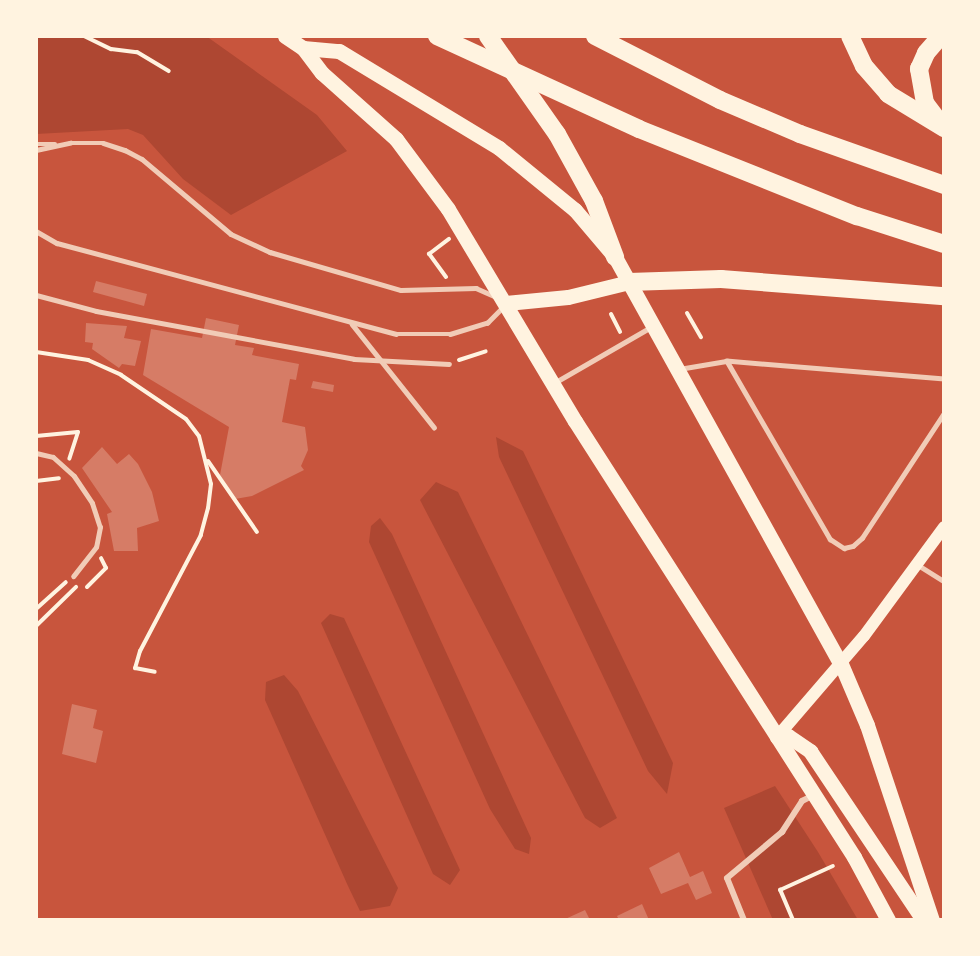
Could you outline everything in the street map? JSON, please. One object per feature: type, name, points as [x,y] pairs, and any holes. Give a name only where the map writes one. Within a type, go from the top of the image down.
[{"type":"highway","points":[[437,36],[639,129],[858,216],[944,244]]},
{"type":"highway","points":[[488,36],[557,134],[594,201],[615,257]]},
{"type":"highway","points":[[595,36],[720,100],[800,135],[944,185]]},
{"type":"highway","points":[[850,36],[864,66],[888,94],[944,127]]},
{"type":"highway","points":[[941,36],[926,52],[919,69],[925,103],[944,127]]},
{"type":"highway","points":[[629,282],[711,279],[903,290],[944,296]]},
{"type":"main road","points":[[285,36],[303,48],[322,73],[396,139],[424,173],[506,303],[552,384],[814,795],[888,920]]},
{"type":"main road","points":[[303,48],[339,51],[499,148],[575,210],[615,257],[841,664],[867,725],[932,920]]},
{"type":"main road","points":[[506,303],[568,297],[629,282]]},
{"type":"main road","points":[[777,737],[841,664],[944,528]]},
{"type":"main road","points":[[777,737],[788,736],[810,751],[923,920]]},
{"type":"street","points":[[36,295],[96,311],[381,360],[450,364]]},
{"type":"street","points":[[36,453],[64,465],[74,476],[92,503],[100,527],[96,547],[73,576]]},
{"type":"street","points":[[744,920],[727,878],[782,832],[802,801],[814,795]]},
{"type":"lane","points":[[36,150],[70,143]]},
{"type":"lane","points":[[36,144],[104,143],[142,159],[231,234],[270,252],[401,290],[476,288],[506,303],[487,323],[433,336],[396,334],[57,243],[36,231]]},
{"type":"lane","points":[[352,324],[434,427]]},
{"type":"lane","points":[[552,384],[653,326]]},
{"type":"lane","points":[[727,361],[830,539],[844,548],[853,546],[862,538],[944,413]]},
{"type":"lane","points":[[677,369],[727,361],[944,379]]},
{"type":"lane","points":[[918,565],[944,581]]},
{"type":"path","points":[[84,36],[111,49],[137,52],[169,70]]},
{"type":"path","points":[[429,254],[446,277]]},
{"type":"path","points":[[687,313],[700,337]]},
{"type":"path","points":[[611,314],[621,334]]},
{"type":"path","points":[[450,364],[486,351]]},
{"type":"path","points":[[36,352],[88,360],[140,385],[186,419],[199,436],[207,460],[211,484],[201,535],[140,651],[135,668],[155,672]]},
{"type":"path","points":[[36,436],[78,432],[74,451],[64,465]]},
{"type":"path","points":[[207,460],[257,532]]},
{"type":"path","points":[[36,481],[74,476]]},
{"type":"path","points":[[36,626],[103,562],[106,568],[87,588]]},
{"type":"path","points":[[36,609],[73,576]]},
{"type":"path","points":[[793,920],[780,890],[833,866]]},
{"type":"shaded area","points":[[36,36],[206,36],[317,115],[347,151],[231,215],[183,179],[143,135],[128,129],[36,134]]},
{"type":"shaded area","points":[[496,437],[523,451],[673,763],[667,794],[648,771],[499,457]]},
{"type":"shaded area","points":[[436,482],[458,492],[617,818],[600,828],[585,818],[420,500]]},
{"type":"shaded area","points":[[380,518],[392,534],[531,838],[529,854],[515,849],[490,809],[369,542],[371,526]]},
{"type":"shaded area","points":[[330,614],[344,618],[460,870],[450,885],[433,874],[321,623]]},
{"type":"shaded area","points":[[284,675],[298,691],[398,888],[390,906],[360,911],[348,886],[265,700],[266,682]]},
{"type":"shaded area","points":[[775,786],[818,852],[858,920],[773,920],[724,808]]},
{"type":"building","points":[[96,281],[147,294],[144,306],[93,292]]},
{"type":"building","points":[[206,318],[239,325],[235,345],[254,348],[252,355],[299,364],[296,380],[290,379],[282,422],[305,427],[308,450],[301,466],[304,470],[252,496],[235,499],[220,475],[229,427],[143,375],[151,329],[202,338]]},
{"type":"building","points":[[86,323],[127,326],[124,338],[141,341],[135,366],[122,364],[119,368],[92,349],[93,343],[85,342]]},
{"type":"building","points":[[313,381],[334,385],[333,392],[311,388]]},
{"type":"building","points":[[102,447],[117,464],[129,454],[138,464],[152,492],[159,521],[137,528],[138,551],[114,551],[107,514],[112,512],[82,468]]},
{"type":"building","points":[[72,704],[97,710],[93,728],[103,731],[96,763],[62,754]]},
{"type":"building","points":[[679,852],[690,877],[703,871],[712,893],[696,900],[688,883],[661,894],[649,868]]},
{"type":"building","points":[[642,904],[649,920],[619,920],[617,916]]},
{"type":"building","points":[[585,910],[590,920],[563,920]]}]
